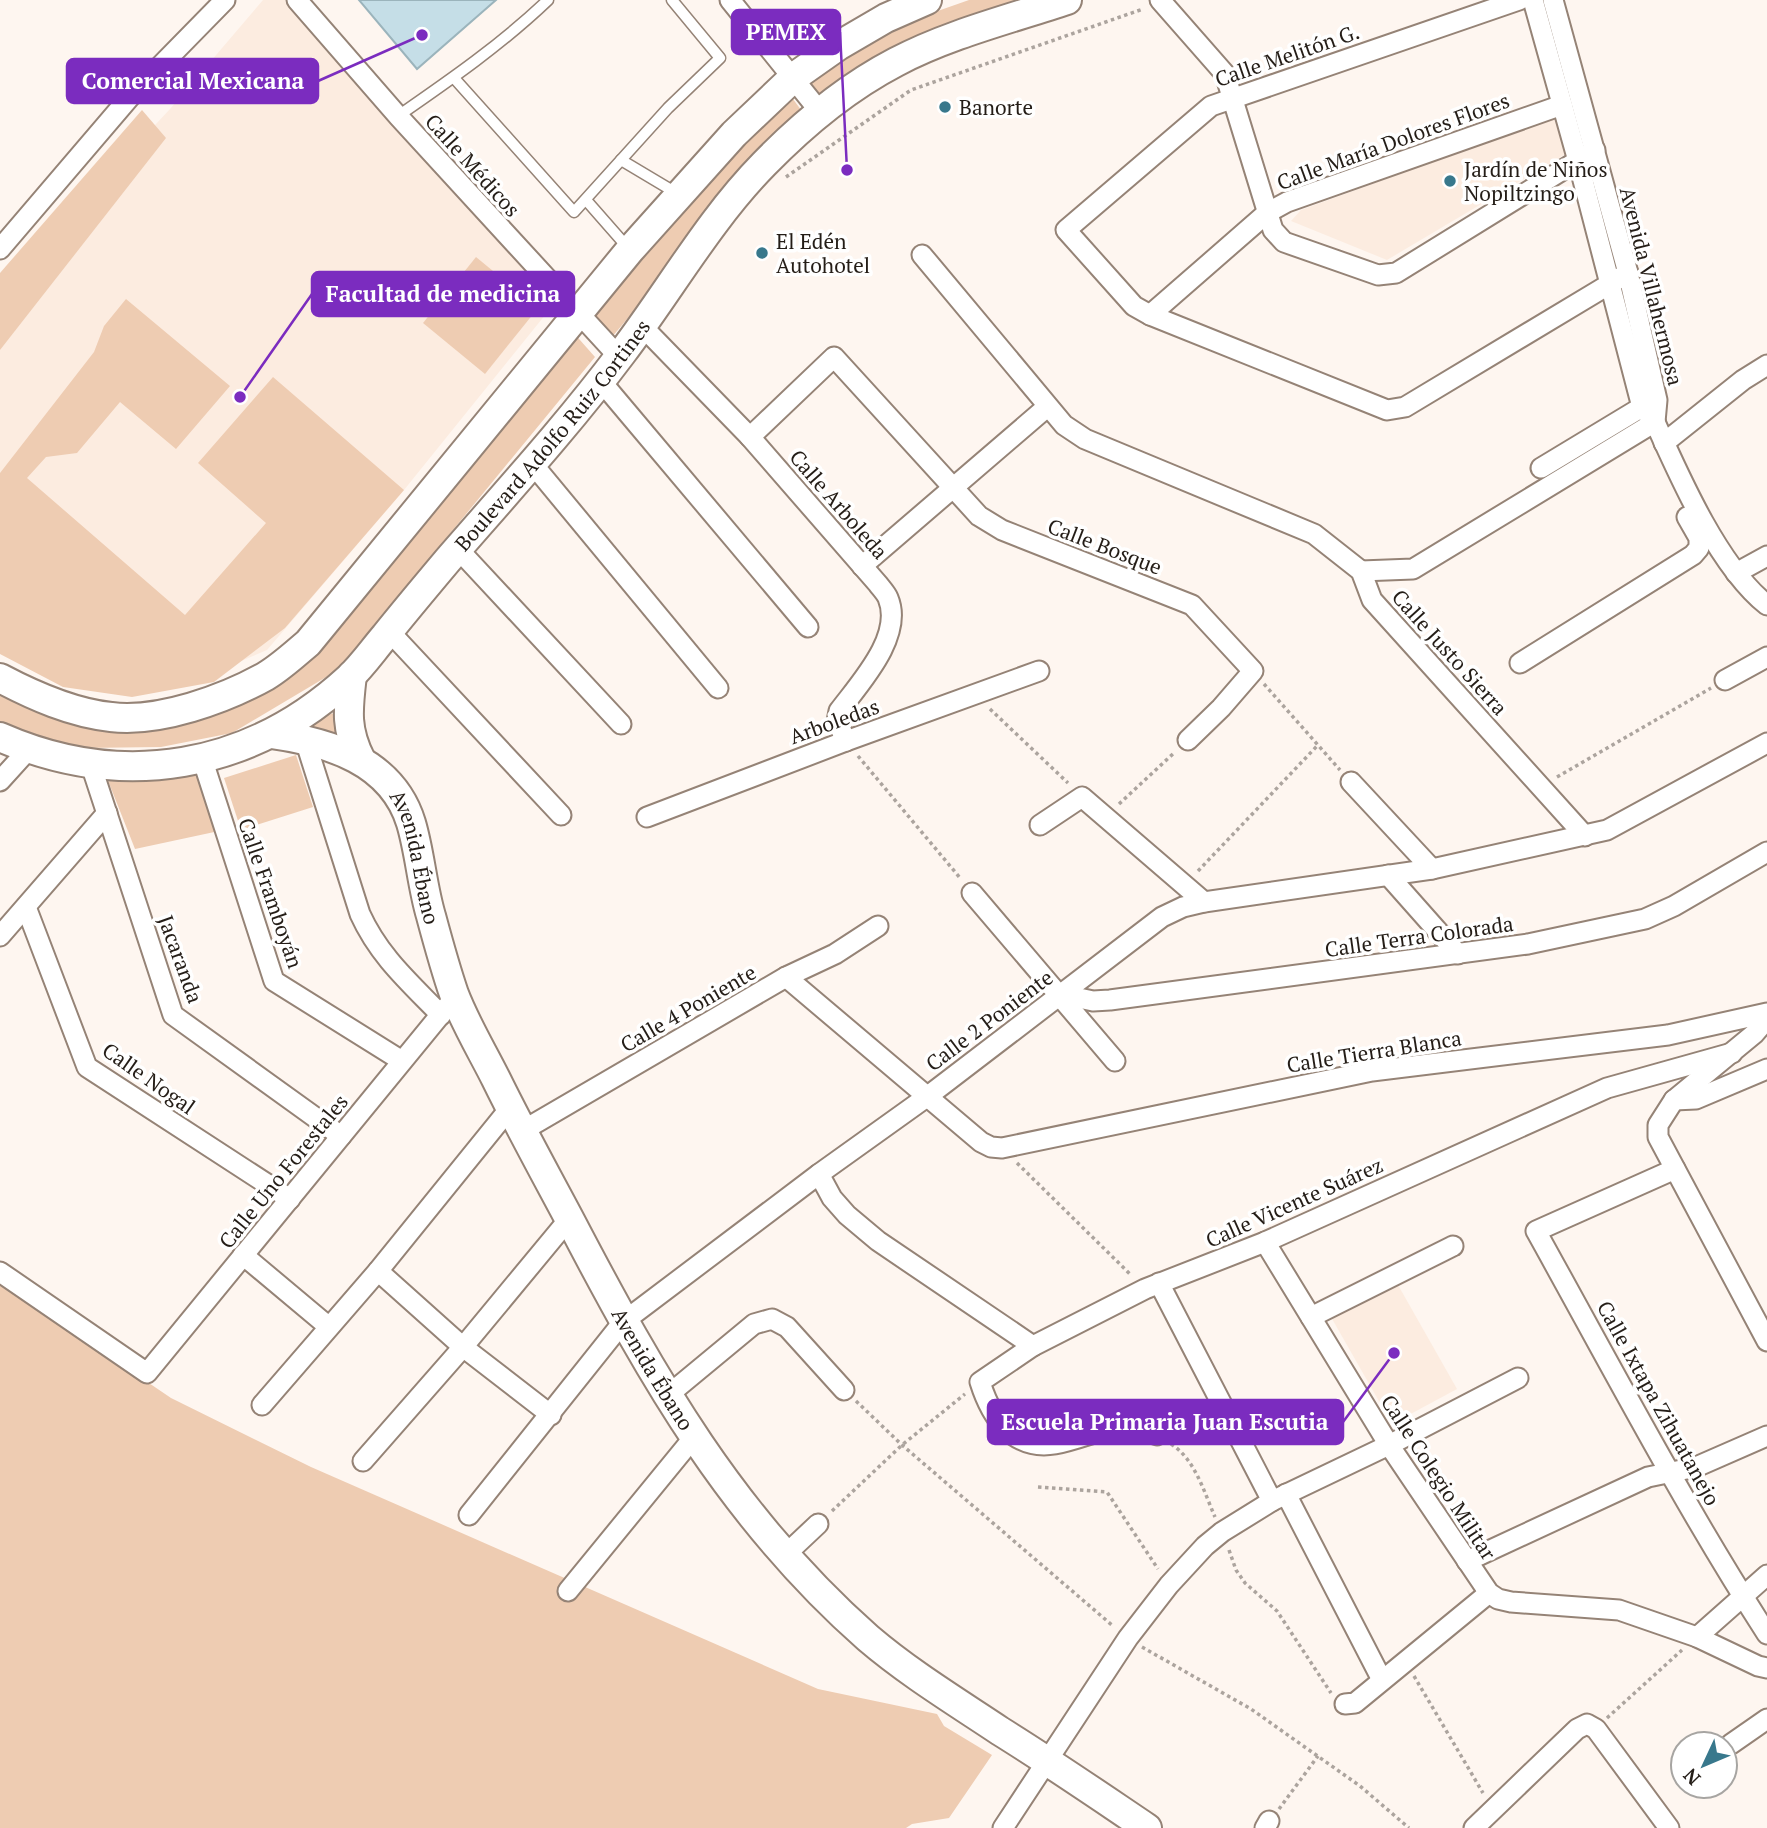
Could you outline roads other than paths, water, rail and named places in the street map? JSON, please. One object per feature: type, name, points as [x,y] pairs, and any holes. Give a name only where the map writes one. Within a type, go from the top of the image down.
[{"type":"main road","points":[[0,678],[64,707],[113,718],[165,714],[214,701],[267,675],[308,643],[630,250],[734,134],[794,77],[838,46],[886,18],[927,0]]},
{"type":"main road","name":"Boulevard Adolfo Ruiz Cortines","points":[[0,737],[28,750],[92,765],[162,765],[202,758],[239,747],[271,734],[301,717],[352,675],[600,380],[642,326],[716,221],[764,164],[821,113],[858,85],[897,61],[942,42],[1067,0]]},
{"type":"main road","name":"Avenida Ébano","points":[[352,675],[348,723],[352,741],[361,760]]},
{"type":"main road","name":"Avenida Ébano","points":[[271,734],[305,740],[361,760],[391,785],[402,801],[410,819],[448,1006],[516,1119],[623,1322],[667,1396],[730,1490],[784,1556],[843,1615],[915,1675],[1147,1828]]},
{"type":"street","points":[[0,249],[129,98],[225,0]]},
{"type":"street","name":"Calle Médicos","points":[[297,0],[398,116],[619,357]]},
{"type":"street","points":[[730,0],[821,113]]},
{"type":"street","points":[[1160,0],[1225,75],[1273,230],[1284,242],[1378,275],[1396,273],[1595,150]]},
{"type":"street","name":"Calle Melitón G.","points":[[1150,315],[1134,306],[1066,230],[1211,106],[1519,0]]},
{"type":"street","name":"Avenida Villahermosa","points":[[1533,0],[1578,160],[1609,284],[1648,414],[1719,549],[1736,573],[1767,605]]},
{"type":"street","name":"Avenida Villahermosa","points":[[1553,0],[1628,273],[1657,400],[1648,414]]},
{"type":"street","name":"Calle María Dolores Flores","points":[[1150,315],[1267,213],[1287,202],[1562,105]]},
{"type":"street","name":"Calle Justo Sierra","points":[[922,256],[1064,425],[1085,439],[1314,534],[1361,572],[1372,600],[1585,836]]},
{"type":"street","points":[[1150,315],[1387,410],[1405,408],[1628,273]]},
{"type":"street","name":"Calle Arboleda","points":[[642,326],[750,437],[888,598],[891,614],[889,633],[879,656],[839,711],[837,721],[846,741]]},
{"type":"street","name":"Calle Bosque","points":[[750,437],[834,356],[979,516],[1002,530],[1192,605],[1252,671],[1222,708],[1188,740]]},
{"type":"street","points":[[1664,443],[1743,380],[1767,365]]},
{"type":"street","points":[[600,380],[808,627]]},
{"type":"street","points":[[862,566],[1047,407]]},
{"type":"street","points":[[1541,468],[1648,414]]},
{"type":"street","points":[[1361,572],[1413,569],[1648,414]]},
{"type":"street","points":[[531,462],[718,688]]},
{"type":"street","points":[[1520,663],[1693,555],[1699,548],[1699,538],[1679,501],[1682,477]]},
{"type":"street","points":[[458,549],[621,724]]},
{"type":"street","points":[[1736,573],[1767,556]]},
{"type":"street","points":[[389,631],[561,816]]},
{"type":"street","points":[[1725,680],[1767,657]]},
{"type":"street","name":"Arboledas","points":[[647,817],[1039,671]]},
{"type":"street","points":[[305,740],[360,914],[369,934],[382,954],[448,1006]]},
{"type":"street","name":"Calle 2 Poniente","points":[[469,1515],[623,1322],[1162,918],[1183,907],[1204,902],[1432,869],[1607,830],[1767,743]]},
{"type":"street","points":[[0,781],[28,750]]},
{"type":"street","name":"Calle Framboyán","points":[[202,758],[274,981],[402,1062]]},
{"type":"street","name":"Jacaranda","points":[[92,765],[173,1015],[341,1136]]},
{"type":"street","points":[[1351,782],[1432,869]]},
{"type":"street","points":[[1040,825],[1082,797],[1204,902]]},
{"type":"street","points":[[0,936],[107,813]]},
{"type":"street","name":"Calle Terra Colorada","points":[[1060,994],[1110,1000],[1528,944],[1645,919],[1674,906],[1767,852]]},
{"type":"street","points":[[1388,876],[1458,954]]},
{"type":"street","points":[[972,893],[1115,1061]]},
{"type":"street","name":"Calle Nogal","points":[[26,907],[87,1067],[289,1199]]},
{"type":"street","name":"Calle 4 Poniente","points":[[516,1119],[786,977],[824,960],[878,926]]},
{"type":"street","points":[[786,977],[928,1096]]},
{"type":"street","name":"Calle Uno Forestales","points":[[0,1272],[147,1373],[448,1006]]},
{"type":"street","name":"Calle Tierra Blanca","points":[[928,1096],[981,1142],[996,1148],[1372,1070],[1668,1034],[1767,1013]]},
{"type":"street","points":[[1767,1019],[1732,1053],[1674,1100],[1658,1125],[1658,1137],[1767,1341]]},
{"type":"street","name":"Calle Vicente Suárez","points":[[1157,1435],[1135,1427],[1123,1426],[1054,1444],[1017,1439],[1003,1429],[986,1403],[981,1382],[1033,1346],[1152,1286],[1265,1242],[1607,1088],[1732,1053]]},
{"type":"street","points":[[1674,1100],[1696,1099],[1767,1069]]},
{"type":"street","points":[[262,1405],[378,1271],[516,1119]]},
{"type":"street","name":"Calle Ixtapa Zihuatanejo","points":[[1675,1169],[1536,1231],[1671,1472],[1767,1634]]},
{"type":"street","points":[[819,1174],[832,1198],[847,1215],[878,1241],[1033,1346]]},
{"type":"street","points":[[363,1461],[463,1347],[569,1219]]},
{"type":"street","name":"Calle Colegio Militar","points":[[1265,1242],[1389,1446],[1489,1593]]},
{"type":"street","points":[[1311,1317],[1453,1247]]},
{"type":"street","points":[[243,1255],[329,1327]]},
{"type":"street","points":[[378,1271],[463,1347],[551,1415]]},
{"type":"street","points":[[1152,1286],[1279,1498],[1382,1680]]},
{"type":"street","points":[[667,1396],[754,1324],[772,1319],[787,1327],[844,1390]]},
{"type":"street","points":[[1003,1828],[1128,1639],[1168,1585],[1222,1532],[1279,1498],[1389,1446],[1518,1378]]},
{"type":"street","points":[[1466,1562],[1648,1476],[1696,1467],[1767,1436]]},
{"type":"street","points":[[568,1591],[694,1437]]},
{"type":"street","points":[[784,1556],[818,1524]]},
{"type":"street","points":[[1697,1637],[1767,1575]]},
{"type":"street","points":[[1346,1704],[1354,1703],[1489,1593],[1498,1599],[1511,1602],[1619,1610],[1697,1637],[1767,1668]]},
{"type":"street","points":[[1739,1738],[1767,1719]]},
{"type":"street","points":[[1474,1828],[1577,1729],[1591,1727],[1669,1828]]},
{"type":"lane","points":[[398,116],[454,78],[523,24],[548,0]]},
{"type":"lane","points":[[454,78],[574,212],[668,108],[720,58],[675,1]]},
{"type":"lane","points":[[621,160],[679,194]]},
{"type":"lane","points":[[586,200],[630,250]]},
{"type":"place","name":"Comercial Mexicana","points":[[422,35]]},
{"type":"place","name":"Banorte","points":[[945,107]]},
{"type":"place","name":"PEMEX","points":[[847,170]]},
{"type":"place","name":"Jardín de Niños Nopiltzingo","points":[[1450,181]]},
{"type":"place","name":"El Edén Autohotel","points":[[762,253]]},
{"type":"place","name":"Facultad de medicina","points":[[240,397]]},
{"type":"place","name":"Escuela Primaria Juan Escutia","points":[[1394,1353]]}]
